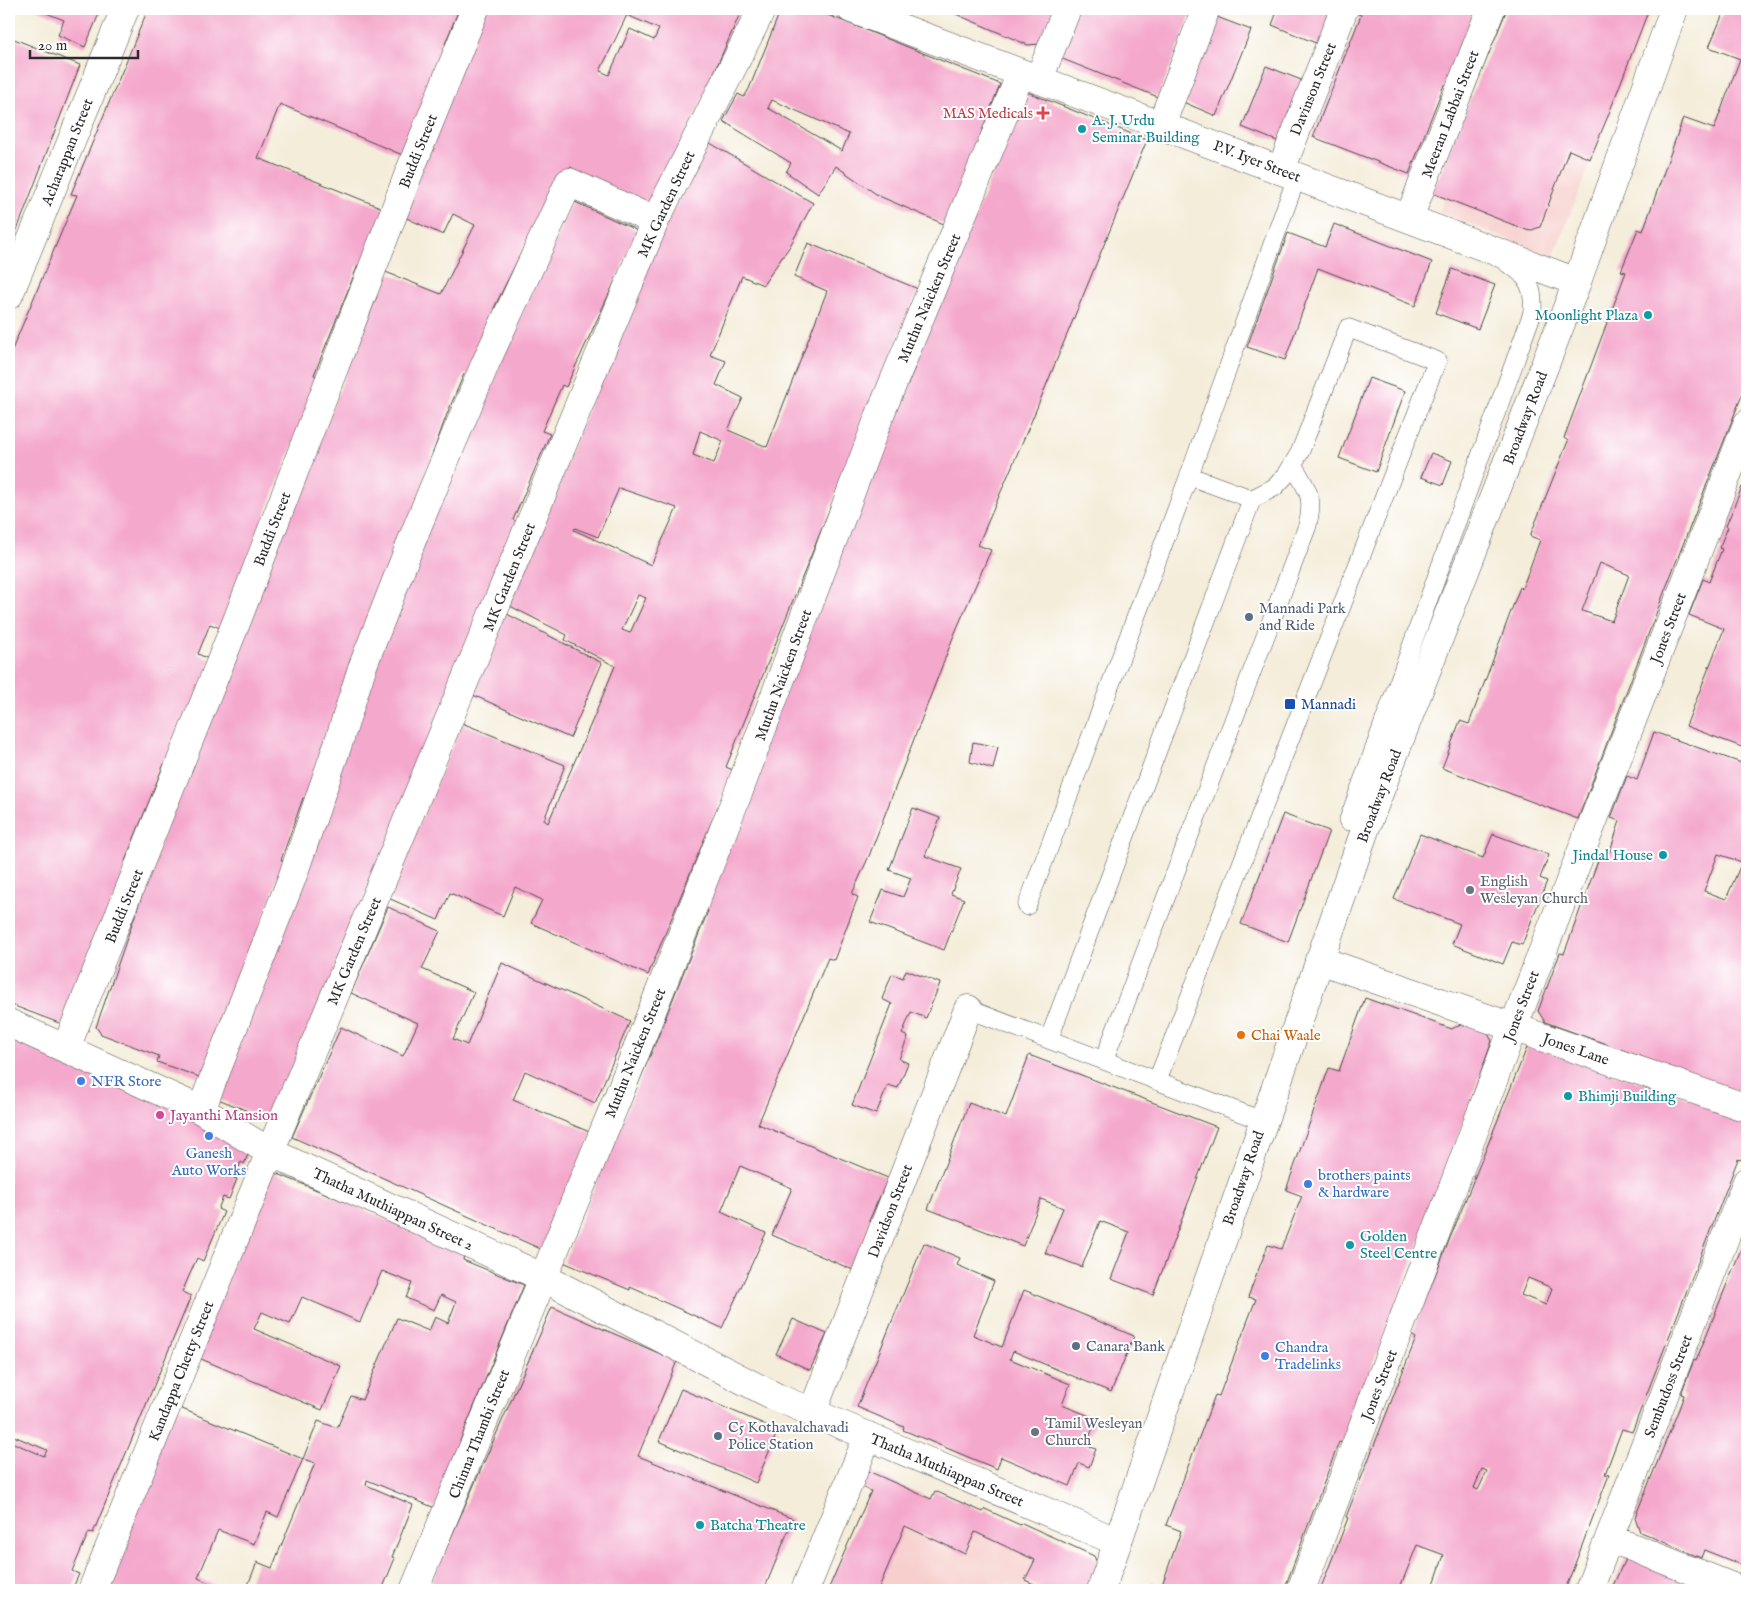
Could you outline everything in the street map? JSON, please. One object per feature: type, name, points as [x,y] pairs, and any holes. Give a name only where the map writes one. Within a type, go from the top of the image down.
[{"type":"street","name":"Acharappan Street","points":[[9,295],[125,9]]},
{"type":"street","name":"Buddi Street","points":[[66,1048],[229,642],[409,173],[475,9]]},
{"type":"street","name":"MK Garden Street","points":[[270,1152],[655,221],[762,9]]},
{"type":"street","name":"P.V. Iyer Street","points":[[852,9],[890,15],[1030,76],[1291,176],[1578,282]]},
{"type":"street","name":"Muthu Naicken Street","points":[[544,1278],[742,783],[879,417],[1030,76],[1067,9]]},
{"type":"street","points":[[1161,125],[1206,9]]},
{"type":"street","name":"Davinson Street","points":[[1291,176],[1344,9]]},
{"type":"street","name":"Meeran Labbai Street","points":[[1409,218],[1491,9]]},
{"type":"street","name":"Broadway Road","points":[[1101,1590],[1366,827],[1578,282],[1674,9]]},
{"type":"street","points":[[201,1110],[292,878],[362,668],[418,525],[486,362],[569,182],[655,221]]},
{"type":"street","name":"Jones Street","points":[[1302,1590],[1513,1028],[1747,424]]},
{"type":"street","name":"Jones Lane","points":[[1320,960],[1747,1108]]},
{"type":"street","name":"Davidson Street","points":[[812,1413],[968,1009]]},
{"type":"street","name":"Thatha Muthiappan Street 2","points":[[9,1023],[201,1110],[270,1152],[544,1278],[776,1397]]},
{"type":"street","name":"Kandappa Chetty Street","points":[[92,1590],[270,1152]]},
{"type":"street","name":"Sembudoss Street","points":[[1589,1590],[1747,1181]]},
{"type":"street","name":"Chinna Thambi Street","points":[[414,1590],[544,1278]]},
{"type":"street","name":"Thatha Muthiappan Street","points":[[776,1397],[1118,1542]]},
{"type":"street","points":[[805,1590],[868,1436]]},
{"type":"street","points":[[1609,1538],[1740,1590]]},
{"type":"lane","points":[[1027,906],[1189,476],[1291,176],[1520,270],[1527,279],[1533,305],[1525,333],[1348,821]]},
{"type":"lane","points":[[1049,1039],[1252,499],[1275,487],[1293,465],[1300,452],[1348,328],[1437,361],[1157,1081]]},
{"type":"lane","points":[[1104,1060],[1307,527],[1311,499],[1293,465]]},
{"type":"lane","points":[[1189,476],[1252,499]]},
{"type":"lane","points":[[968,1009],[1263,1121]]},
{"type":"shaded area","points":[[1522,9],[1652,9],[1553,257],[1439,212]]},
{"type":"shaded area","points":[[906,1490],[1098,1578],[1093,1590],[865,1590]]},
{"type":"building","points":[[36,9],[101,9],[85,47],[58,35],[64,20]]},
{"type":"building","points":[[148,9],[459,9],[445,44],[449,46],[405,156],[280,104],[258,158],[385,209],[363,266],[358,265],[314,375],[320,377],[220,628],[210,624],[198,654],[211,660],[169,766],[164,764],[125,861],[128,863],[67,1026],[9,1004],[9,357],[77,195],[71,194]]},
{"type":"building","points":[[483,9],[742,9],[652,207],[570,167],[556,197],[550,194],[494,308],[499,310],[471,376],[464,374],[447,414],[431,458],[436,460],[314,803],[303,798],[281,860],[284,861],[205,1079],[157,1062],[159,1056],[101,1034],[96,1027],[169,818],[377,296],[374,295],[383,271],[441,294],[475,225],[453,214],[443,235],[400,215]],"holes":[[[627,15],[659,29],[654,40],[630,29],[609,75],[600,71]]]},
{"type":"building","points":[[781,9],[813,9],[1000,84],[946,225],[879,196],[836,166],[818,194],[786,172],[791,163],[723,121],[738,94],[744,97],[749,89]],"holes":[[[772,100],[849,134],[842,151],[768,108]]]},
{"type":"building","points":[[944,9],[1054,9],[1039,44],[1028,45]]},
{"type":"building","points":[[1074,9],[1193,9],[1158,97],[1055,56]]},
{"type":"building","points":[[1278,9],[1338,9],[1323,46],[1272,25]]},
{"type":"building","points":[[1360,9],[1478,9],[1447,85],[1444,85],[1409,174],[1313,137],[1361,15],[1358,14]]},
{"type":"building","points":[[1507,9],[1649,9],[1590,159],[1569,150],[1540,227],[1529,231],[1432,193]]},
{"type":"building","points":[[1725,9],[1747,9],[1747,374],[1744,384],[1746,385],[1665,590],[1578,819],[1442,768],[1460,721],[1469,724],[1520,587],[1522,589],[1540,540],[1530,536],[1568,441],[1564,438],[1626,272],[1621,271],[1638,229],[1643,231],[1683,118],[1714,129],[1740,59],[1709,47]],"holes":[[[1600,563],[1629,575],[1612,621],[1582,611]]]},
{"type":"building","points":[[1217,17],[1251,30],[1216,116],[1183,102]]},
{"type":"building","points":[[9,37],[80,65],[9,251]]},
{"type":"building","points":[[1266,66],[1306,82],[1282,143],[1242,127]]},
{"type":"building","points":[[1027,92],[1147,140],[1034,415],[978,545],[991,550],[954,635],[869,856],[852,894],[858,897],[834,960],[828,958],[758,1124],[888,1178],[869,1221],[873,1222],[853,1270],[772,1235],[792,1188],[740,1166],[721,1212],[766,1233],[722,1328],[630,1287],[630,1290],[563,1262],[657,1039],[708,911],[702,908],[887,430],[916,365],[913,363]]},
{"type":"building","points":[[710,143],[813,203],[790,246],[763,285],[742,276],[710,355],[726,361],[716,385],[743,398],[728,430],[767,447],[827,291],[794,277],[808,243],[918,289],[726,767],[733,770],[648,975],[531,923],[542,900],[515,887],[503,916],[450,893],[438,920],[388,898],[462,723],[565,765],[544,820],[548,823],[615,666],[565,640],[567,635],[508,605],[656,242]],"holes":[[[700,431],[723,441],[714,463],[693,455]],[[619,488],[677,508],[651,565],[574,530],[575,528],[598,537]],[[638,595],[646,598],[630,633],[622,630]]]},
{"type":"building","points":[[573,201],[638,231],[566,387],[562,385],[542,431],[550,434],[513,520],[519,523],[273,1121],[213,1097],[336,773],[370,689],[364,686],[457,459]]},
{"type":"building","points":[[1334,224],[1432,262],[1415,306],[1318,268],[1285,360],[1247,347],[1288,233],[1325,247]]},
{"type":"building","points":[[1452,269],[1495,285],[1478,329],[1436,313]]},
{"type":"building","points":[[1369,378],[1405,391],[1376,472],[1339,458]]},
{"type":"building","points":[[1431,453],[1452,461],[1443,485],[1421,477]]},
{"type":"building","points":[[1742,487],[1747,489],[1747,749],[1686,726],[1724,629],[1689,615],[1703,579],[1709,582],[1722,549],[1719,548],[1728,527],[1726,526]]},
{"type":"building","points":[[505,613],[602,663],[570,738],[473,695]]},
{"type":"building","points":[[1654,732],[1747,765],[1747,1095],[1545,1022],[1538,1011],[1560,953],[1564,954],[1600,855],[1608,857],[1620,821],[1611,818],[1627,776],[1637,780]],"holes":[[[1718,854],[1742,862],[1726,899],[1704,891]]]},
{"type":"building","points":[[973,742],[998,747],[993,769],[970,762]]},
{"type":"building","points":[[913,808],[940,818],[925,856],[961,869],[951,894],[964,899],[944,950],[870,922],[883,890],[903,897],[911,878],[889,870]]},
{"type":"building","points":[[1283,814],[1329,831],[1288,942],[1241,924]]},
{"type":"building","name":"English Wesleyan Church","points":[[1420,834],[1483,858],[1493,834],[1549,855],[1540,878],[1547,881],[1522,945],[1512,942],[1503,964],[1452,944],[1460,924],[1394,899]]},
{"type":"building","points":[[388,907],[440,931],[422,969],[474,992],[453,1039],[467,1045],[502,963],[630,1021],[595,1103],[525,1071],[513,1100],[592,1133],[543,1250],[292,1137],[341,1027],[403,1056],[418,1023],[351,993]]},
{"type":"building","points":[[906,970],[940,983],[926,1018],[911,1012],[902,1034],[908,1037],[899,1059],[908,1063],[898,1088],[888,1085],[876,1114],[852,1105],[892,1004],[882,999],[892,974],[903,978]]},
{"type":"building","points":[[1365,998],[1452,1029],[1462,1023],[1487,1032],[1492,1041],[1434,1204],[1343,1443],[1339,1442],[1284,1590],[1149,1590],[1151,1585],[1161,1588],[1181,1531],[1166,1525],[1215,1395],[1219,1396],[1256,1299],[1248,1297],[1268,1245],[1281,1249],[1302,1196],[1286,1190],[1329,1068],[1339,1071]]},
{"type":"building","points":[[9,1038],[253,1143],[244,1164],[241,1162],[234,1178],[237,1179],[229,1199],[223,1197],[218,1209],[224,1212],[203,1261],[197,1258],[182,1292],[191,1296],[93,1533],[89,1532],[72,1571],[79,1574],[72,1590],[9,1590],[9,1441],[44,1456],[47,1450],[9,1434]]},
{"type":"building","points":[[1528,1045],[1747,1118],[1747,1145],[1741,1160],[1738,1159],[1632,1432],[1622,1429],[1605,1474],[1609,1475],[1565,1590],[1432,1590],[1444,1555],[1417,1545],[1399,1590],[1320,1590],[1348,1518],[1346,1517],[1416,1338],[1411,1335]],"holes":[[[1528,1278],[1552,1288],[1546,1305],[1521,1295]],[[1482,1469],[1487,1471],[1478,1490],[1474,1488]]]},
{"type":"building","points":[[1029,1055],[1217,1127],[1153,1295],[1111,1279],[1129,1232],[1100,1221],[1082,1267],[1045,1253],[1063,1208],[1041,1199],[1023,1246],[928,1209],[969,1103],[1006,1117]]},
{"type":"building","points":[[271,1171],[401,1225],[401,1227],[464,1254],[463,1260],[524,1285],[460,1441],[462,1442],[435,1508],[367,1480],[366,1485],[413,1505],[392,1557],[395,1558],[382,1590],[246,1590],[257,1562],[272,1568],[315,1463],[303,1459],[318,1421],[337,1428],[351,1396],[362,1400],[397,1318],[429,1331],[435,1317],[448,1323],[456,1302],[441,1295],[434,1310],[406,1298],[412,1283],[382,1271],[360,1322],[302,1297],[290,1324],[262,1312],[254,1329],[341,1366],[322,1410],[194,1356]]},
{"type":"building","points":[[1747,1234],[1747,1567],[1704,1550],[1701,1558],[1640,1532],[1635,1517],[1679,1409],[1684,1395],[1681,1394],[1694,1360],[1696,1361]]},
{"type":"building","points":[[924,1243],[960,1258],[957,1265],[994,1281],[973,1335],[1002,1347],[1024,1290],[1134,1336],[1111,1392],[1013,1351],[1010,1359],[1070,1384],[1062,1405],[1097,1419],[1086,1445],[1096,1449],[1089,1467],[1079,1463],[1070,1486],[1001,1457],[997,1469],[903,1430],[904,1427],[857,1407]]},
{"type":"building","points":[[552,1307],[677,1361],[638,1456],[793,1519],[764,1590],[428,1590]]},
{"type":"building","points":[[793,1319],[827,1334],[810,1370],[776,1354]]},
{"type":"building","name":"C5 Kothavalchavadi Police Station","points":[[681,1389],[778,1430],[756,1483],[659,1441]]},
{"type":"building","points":[[175,1406],[303,1459],[278,1517],[267,1512],[254,1544],[218,1530],[198,1578],[226,1590],[100,1590]]},
{"type":"building","points":[[868,1471],[931,1499],[935,1491],[983,1512],[985,1509],[1020,1525],[1022,1523],[1094,1556],[1098,1565],[1086,1590],[1047,1590],[1025,1580],[1035,1560],[975,1532],[965,1554],[905,1526],[878,1590],[828,1590],[871,1491],[861,1487]]},
{"type":"building","points":[[1626,1557],[1705,1590],[1611,1590]]},
{"type":"place","name":"MAS Medicals","points":[[1043,113]]},
{"type":"place","name":"A. J. Urdu Seminar Building","points":[[1082,129]]},
{"type":"place","name":"Moonlight Plaza","points":[[1648,315]]},
{"type":"place","name":"Mannadi Park and Ride","points":[[1249,617]]},
{"type":"place","name":"Mannadi","points":[[1290,704]]},
{"type":"place","name":"Jindal House","points":[[1663,855]]},
{"type":"place","name":"English Wesleyan Church","points":[[1470,890]]},
{"type":"place","name":"Chai Waale","points":[[1241,1035]]},
{"type":"place","name":"NFR Store","points":[[81,1081]]},
{"type":"place","name":"Bhimji Building","points":[[1568,1096]]},
{"type":"place","name":"Jayanthi Mansion","points":[[160,1115]]},
{"type":"place","name":"Ganesh Auto Works","points":[[209,1136]]},
{"type":"place","name":"brothers paints & hardware","points":[[1308,1184]]},
{"type":"place","name":"Golden Steel Centre","points":[[1350,1245]]},
{"type":"place","name":"Canara Bank","points":[[1076,1346]]},
{"type":"place","name":"Chandra Tradelinks","points":[[1265,1356]]},
{"type":"place","name":"Tamil Wesleyan Church","points":[[1035,1432]]},
{"type":"place","name":"C5 Kothavalchavadi Police Station","points":[[718,1436]]},
{"type":"place","name":"Batcha Theatre","points":[[700,1525]]}]
